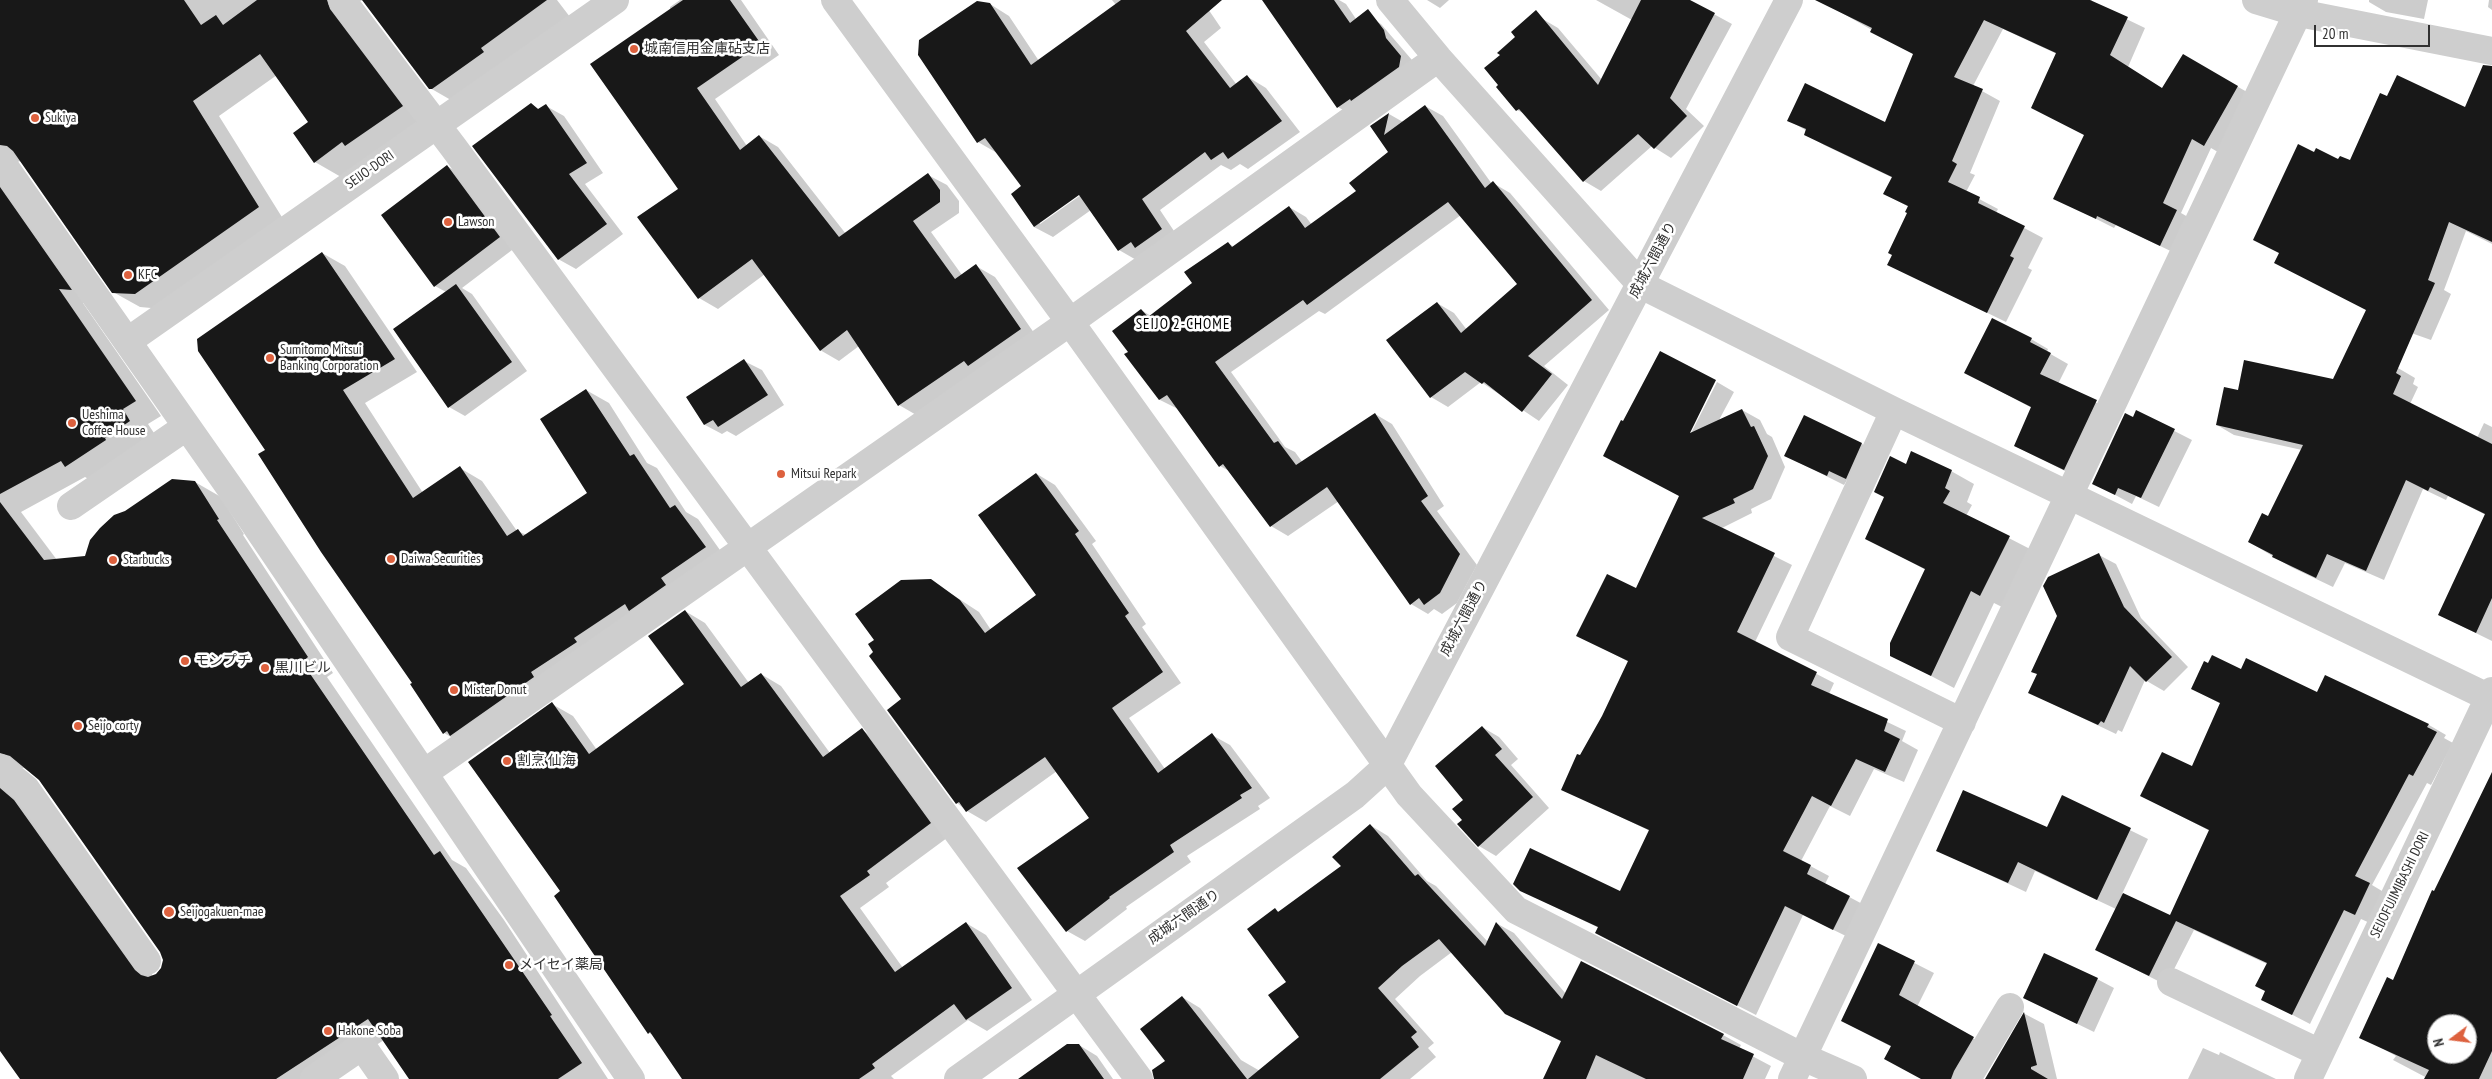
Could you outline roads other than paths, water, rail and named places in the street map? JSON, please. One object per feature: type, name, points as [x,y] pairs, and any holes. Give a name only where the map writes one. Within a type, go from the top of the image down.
[{"type":"street","points":[[342,0],[436,124],[1078,993],[1139,1079]]},
{"type":"street","name":"SEIJO-DORI","points":[[128,341],[615,0]]},
{"type":"street","points":[[835,0],[1070,322],[1387,766],[1409,795],[1516,910],[1797,1068],[1853,1079]]},
{"type":"street","points":[[1390,0],[1438,58],[1641,285],[1894,411],[2491,696]]},
{"type":"street","name":"成城六間通り","points":[[958,1079],[1355,796],[1387,766],[1789,0]]},
{"type":"street","points":[[2256,0],[2302,7],[2492,51]]},
{"type":"street","points":[[1797,1068],[2302,7]]},
{"type":"street","points":[[424,773],[1070,322],[1438,58]]},
{"type":"street","points":[[0,160],[128,341],[631,1079]]},
{"type":"street","points":[[1894,411],[1790,637],[1962,722]]},
{"type":"street","points":[[71,506],[186,427]]},
{"type":"street","name":"SEIJOFUJIMIBASHI DORI","points":[[2308,1079],[2491,696]]},
{"type":"street","points":[[0,768],[26,789],[147,961]]},
{"type":"street","points":[[2171,982],[2320,1053]]},
{"type":"street","points":[[1967,1079],[2010,1007]]},
{"type":"street","points":[[314,1079],[362,1046],[385,1079]]},
{"type":"place","name":"城南信用金庫砧支店","points":[[634,49]]},
{"type":"place","name":"Sukiya","points":[[35,118]]},
{"type":"place","name":"Lawson","points":[[448,222]]},
{"type":"place","name":"KFC","points":[[128,275]]},
{"type":"place","name":"Sumitomo Mitsui Banking Corporation","points":[[270,358]]},
{"type":"place","name":"Ueshima Coffee House","points":[[72,423]]},
{"type":"place","name":"Mitsui Repark","points":[[781,474]]},
{"type":"place","name":"Daiwa Securities","points":[[391,559]]},
{"type":"place","name":"Starbucks","points":[[113,560]]},
{"type":"place","name":"モンプチ","points":[[185,661]]},
{"type":"place","name":"黒川ビル","points":[[265,668]]},
{"type":"place","name":"Mister Donut","points":[[454,690]]},
{"type":"place","name":"Seijo corty","points":[[78,726]]},
{"type":"place","name":"割烹 仙海","points":[[507,761]]},
{"type":"place","name":"Seijogakuen-mae","points":[[169,912]]},
{"type":"place","name":"メイセイ薬局","points":[[509,965]]},
{"type":"place","name":"Hakone Soba","points":[[328,1031]]},
{"type":"district","name":"SEIJO 2-CHOME","points":[[1183,325]]}]
